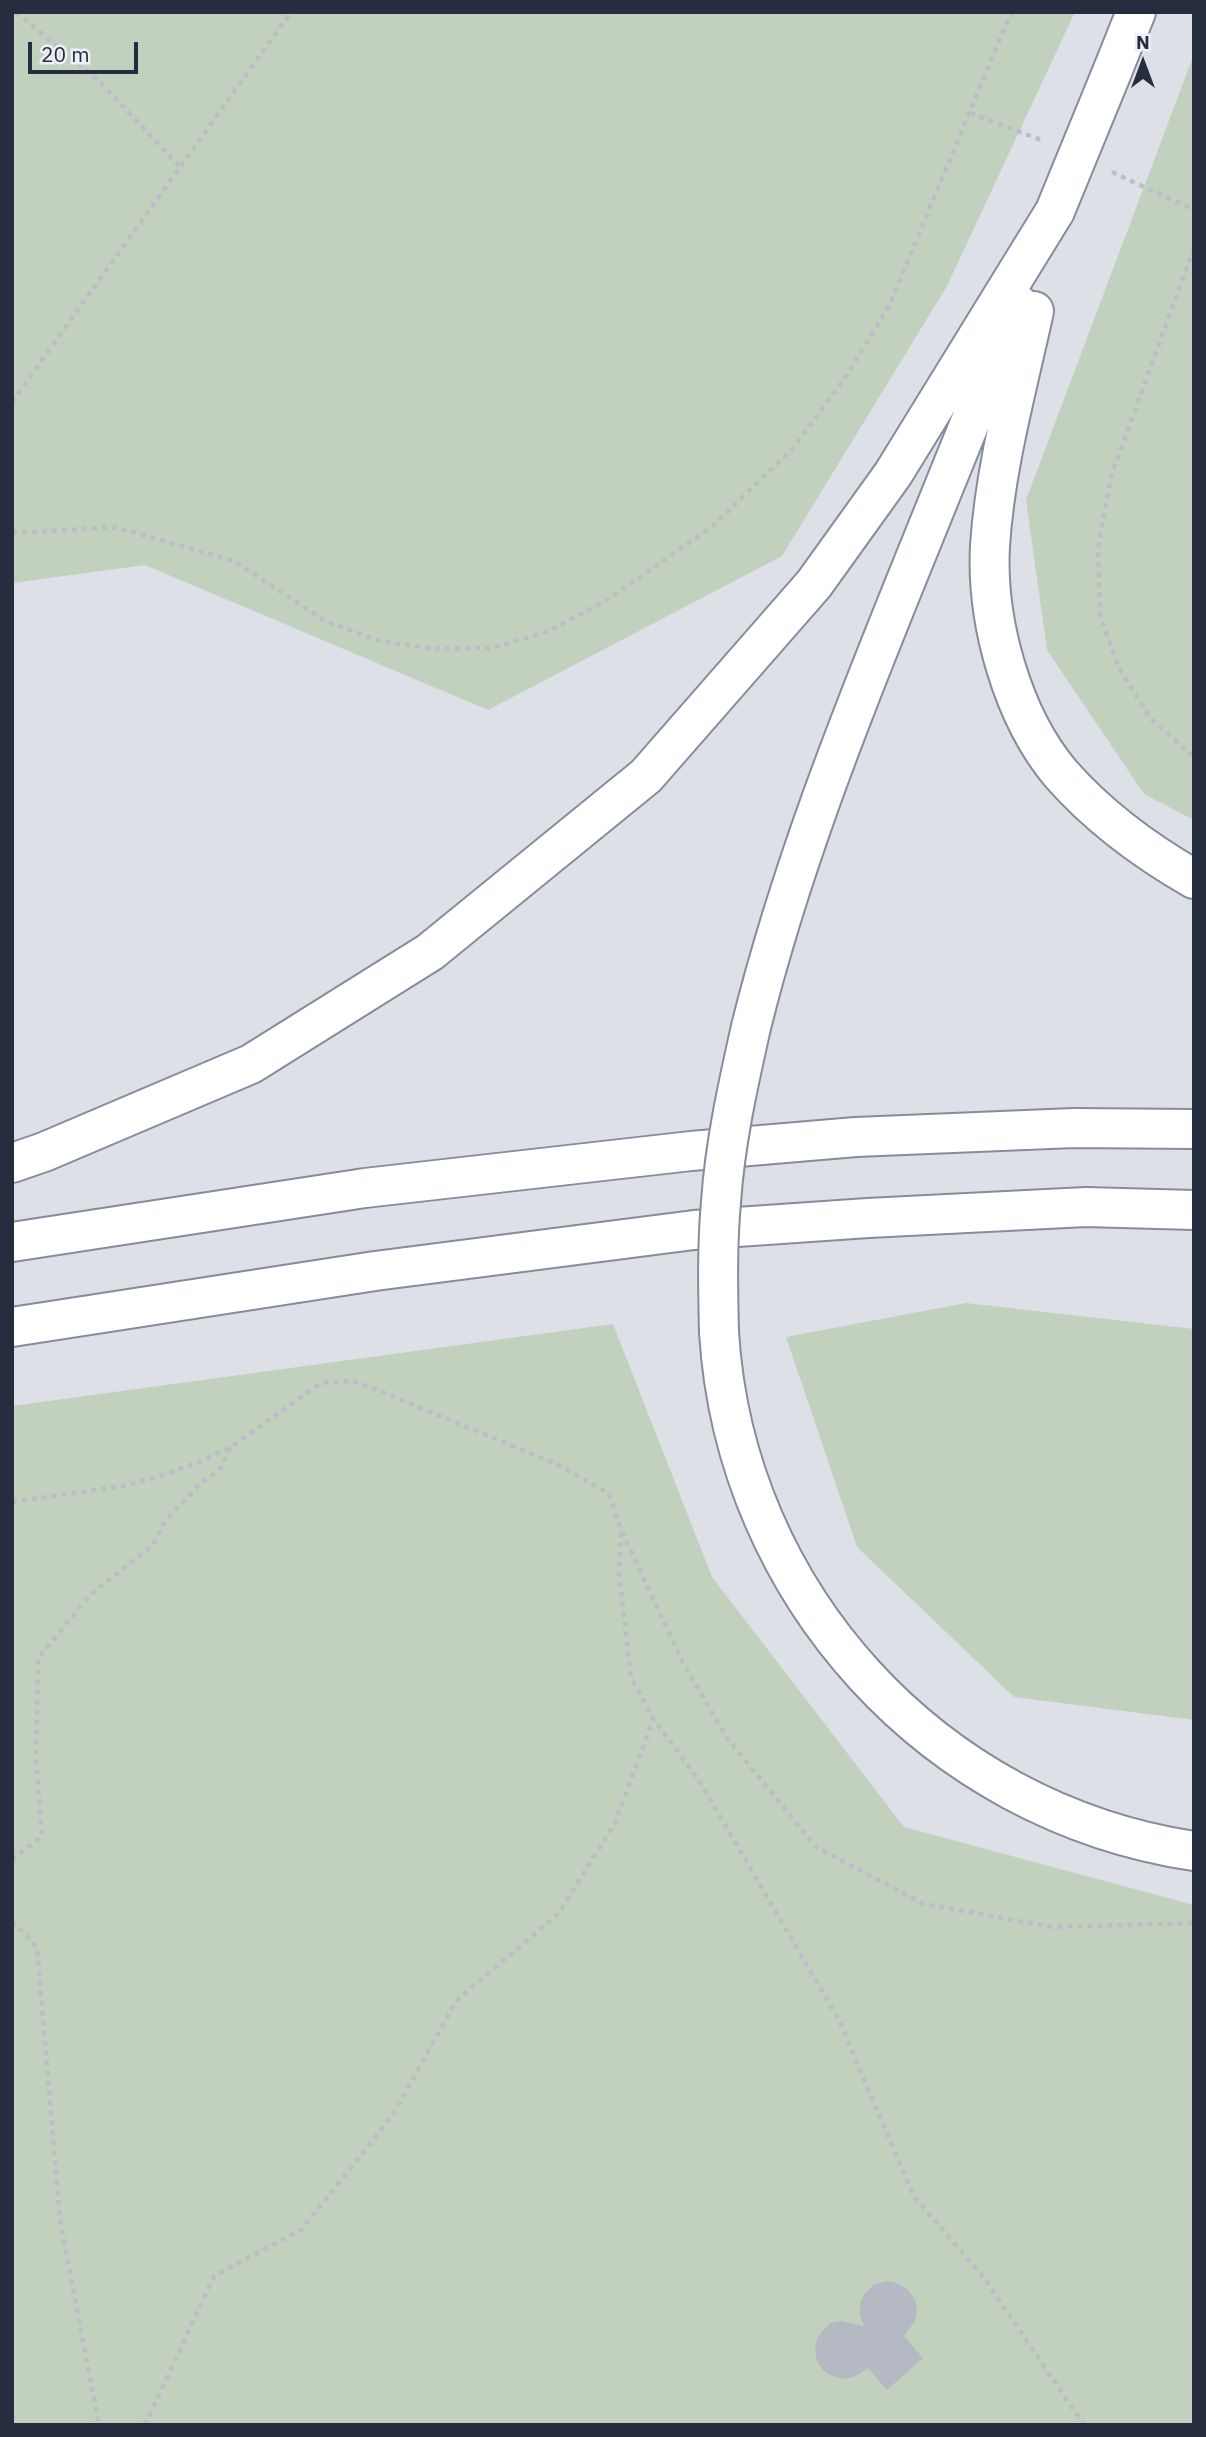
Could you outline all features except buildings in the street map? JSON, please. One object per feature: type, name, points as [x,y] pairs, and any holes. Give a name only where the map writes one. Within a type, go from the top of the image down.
[{"type":"highway","points":[[1136,12],[825,784],[788,890],[751,1027],[728,1140],[721,1202],[719,1332],[721,1371],[732,1423],[757,1507],[774,1543],[823,1627],[868,1680],[906,1718],[956,1756],[1019,1796],[1084,1825],[1154,1845],[1194,1851]]},
{"type":"highway","points":[[1055,211],[995,494],[990,548],[992,605],[1004,665],[1024,715],[1060,773],[1092,806],[1132,838],[1194,879]]},
{"type":"highway","points":[[12,1163],[251,1064],[430,952],[646,776],[814,584],[893,474],[1055,211]]},
{"type":"highway","points":[[12,1242],[365,1188],[691,1151],[883,1136],[1074,1128],[1194,1129]]},
{"type":"highway","points":[[1086,1207],[1194,1231]]},
{"type":"highway","points":[[12,1327],[375,1271],[694,1230],[1086,1207],[1194,1210]]},
{"type":"path","points":[[16,12],[100,82],[181,168]]},
{"type":"path","points":[[12,402],[291,12]]},
{"type":"path","points":[[12,533],[115,527],[233,561],[325,621],[380,641],[437,649],[493,649],[549,631],[607,600],[713,526],[794,447],[845,378],[889,306],[1013,12]]},
{"type":"path","points":[[970,113],[1029,134]]},
{"type":"path","points":[[1194,248],[1111,476],[1098,548],[1100,616],[1119,668],[1150,718],[1194,757]]},
{"type":"path","points":[[12,1502],[122,1486],[160,1476],[231,1447],[321,1383],[353,1381],[573,1473],[609,1494],[621,1530],[684,1665],[727,1738],[816,1847],[924,1904],[1052,1927],[1194,1923]]},
{"type":"path","points":[[12,1860],[42,1836],[36,1758],[38,1658],[90,1595],[153,1545],[165,1521],[200,1484],[220,1469],[231,1447]]},
{"type":"path","points":[[621,1530],[619,1572],[631,1677],[654,1720],[699,1783],[839,2020],[913,2196],[984,2278],[1084,2425]]},
{"type":"path","points":[[145,2425],[214,2276],[302,2229],[393,2115],[456,2001],[559,1913],[615,1823],[654,1720]]},
{"type":"path","points":[[12,1921],[37,1947],[60,2220],[99,2425]]},
{"type":"green space","points":[[12,12],[1075,12],[947,286],[782,556],[488,710],[145,565],[12,583]]},
{"type":"green space","points":[[1194,54],[1194,820],[1144,794],[1047,650],[1026,500]]},
{"type":"green space","points":[[966,1303],[1194,1329],[1194,1720],[1014,1697],[857,1547],[786,1337]]},
{"type":"green space","points":[[613,1324],[712,1577],[904,1827],[1194,1905],[1194,2425],[12,2425],[12,1406]]}]
